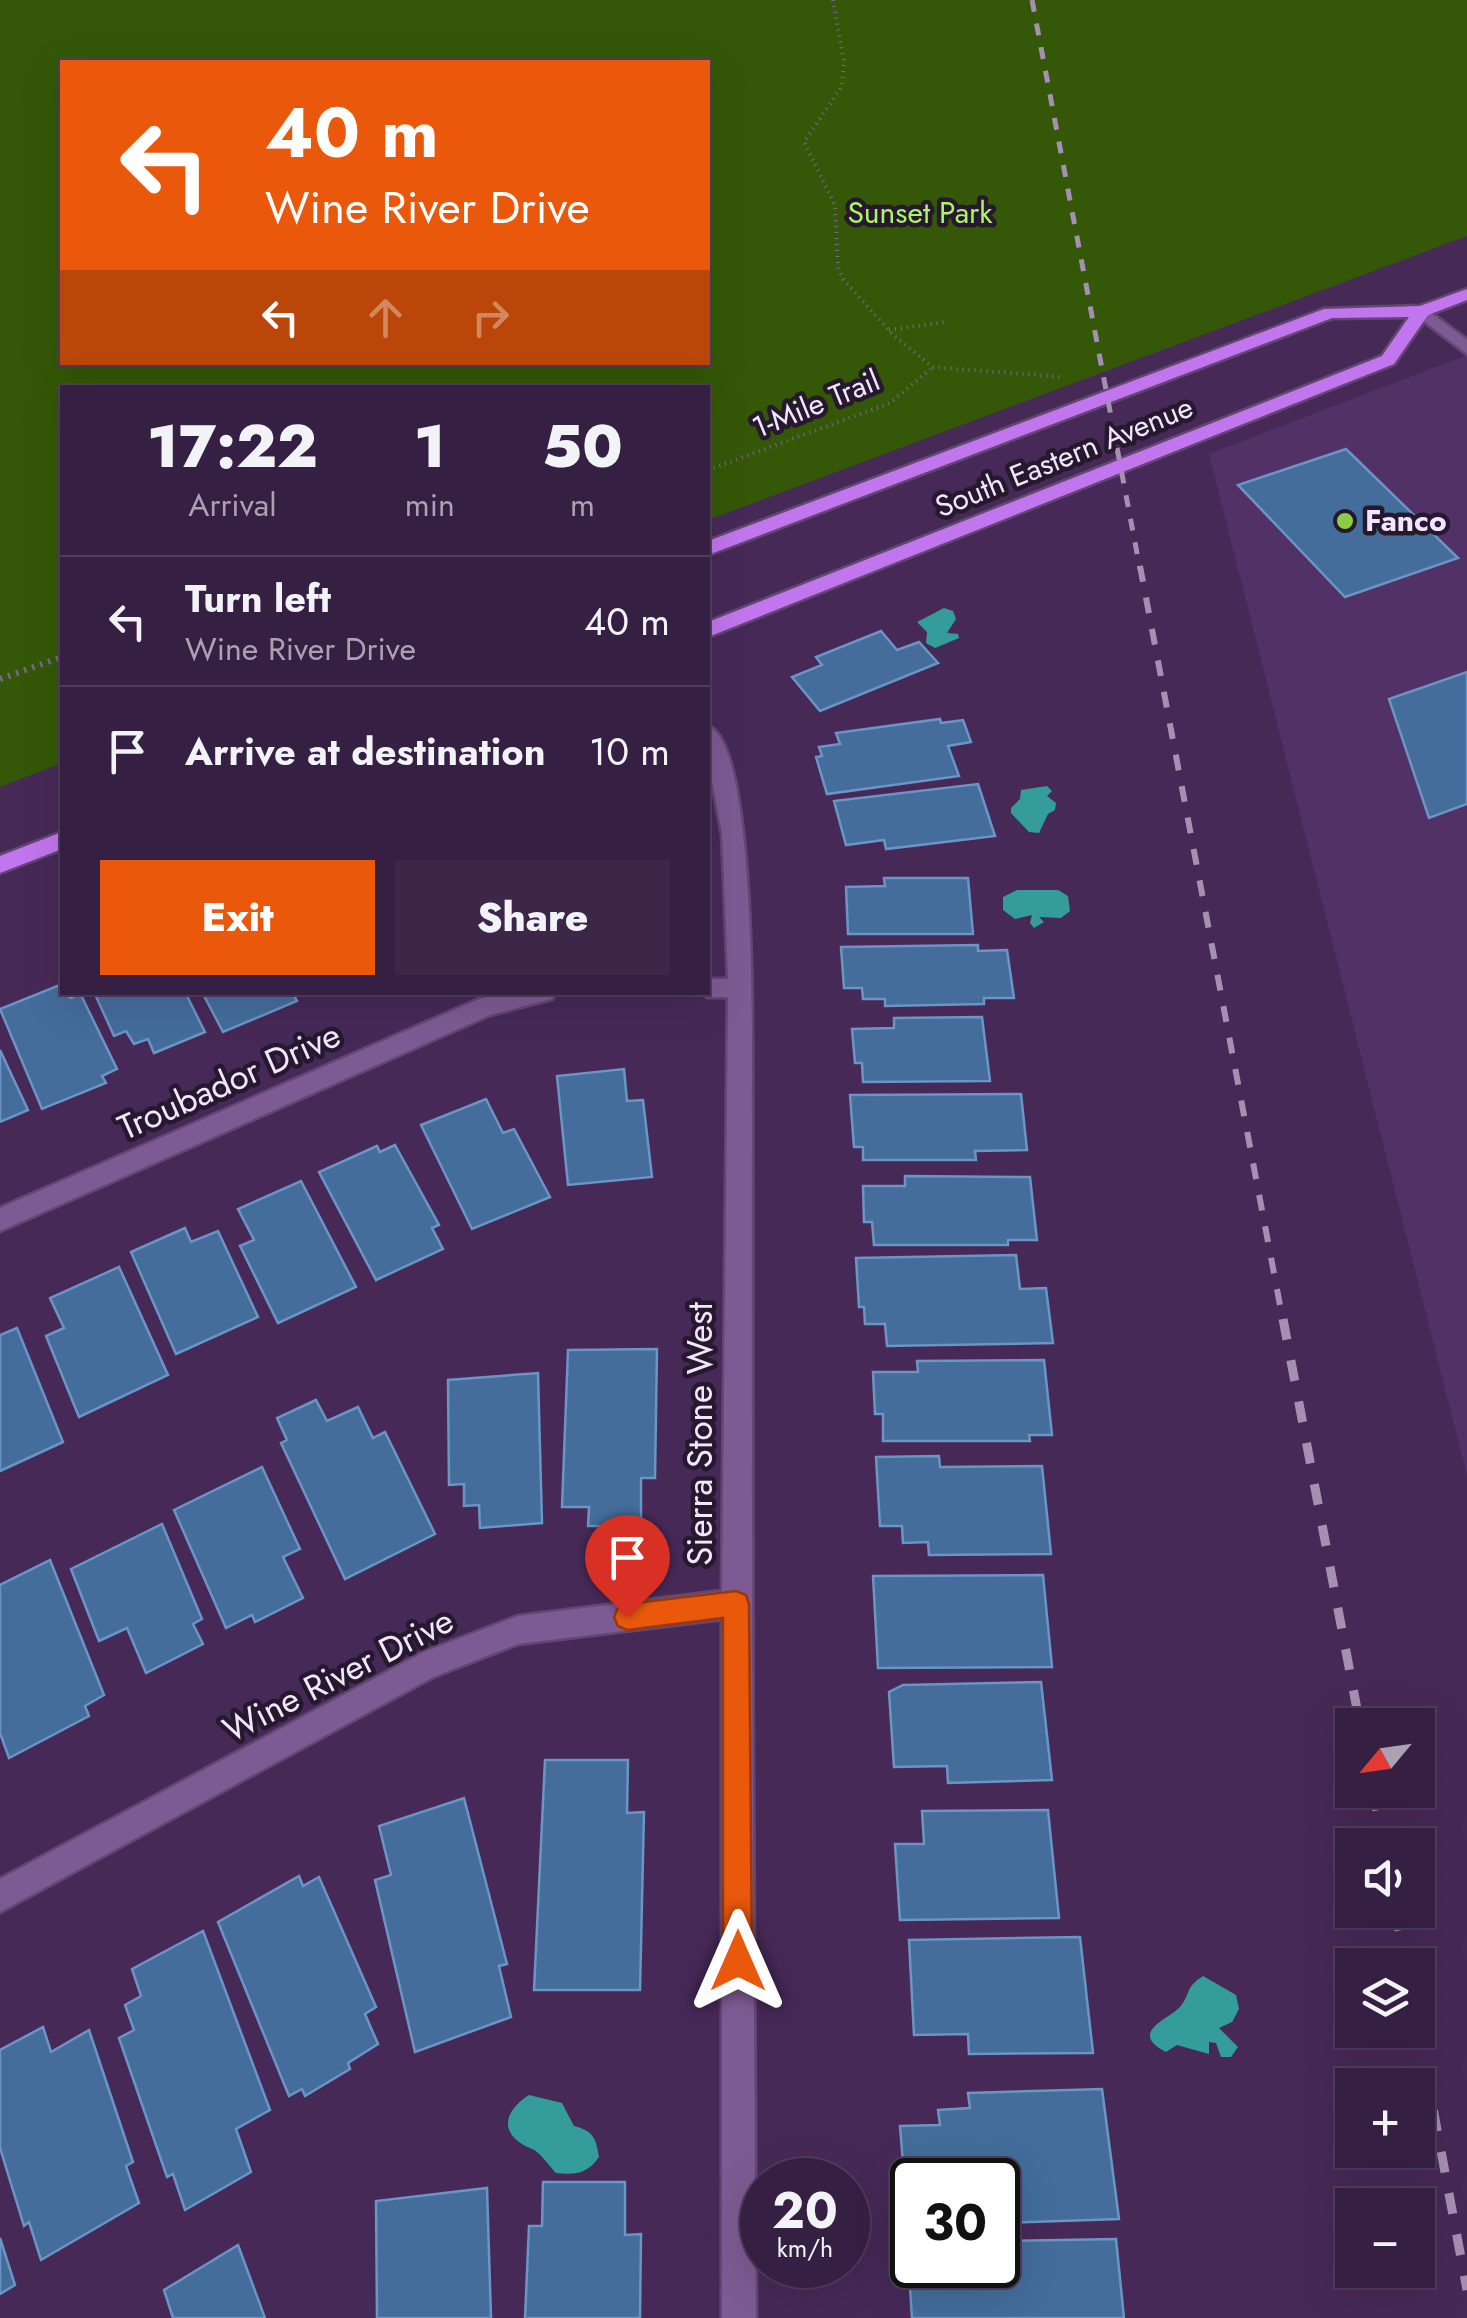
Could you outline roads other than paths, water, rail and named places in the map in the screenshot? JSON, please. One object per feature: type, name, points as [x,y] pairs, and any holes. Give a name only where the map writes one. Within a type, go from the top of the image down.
[{"type":"main road","name":"South Eastern Avenue","points":[[710,547],[1330,313],[1422,312],[1467,294]]},
{"type":"main road","name":"South Eastern Avenue","points":[[710,629],[1388,360],[1422,312]]},
{"type":"main road","points":[[0,865],[60,841]]},
{"type":"street","points":[[1422,312],[1467,349]]},
{"type":"street","name":"Sierra Stone West","points":[[710,739],[722,770],[733,834],[740,988],[736,1604],[739,2318]]},
{"type":"street","points":[[710,988],[740,988]]},
{"type":"street","name":"Troubador Drive","points":[[0,1220],[485,1007],[532,995]]},
{"type":"street","name":"Wine River Drive","points":[[0,1896],[424,1666],[518,1630],[736,1604]]},
{"type":"railway","points":[[1032,0],[1140,569]]},
{"type":"railway","points":[[1140,566],[1283,1321]]},
{"type":"railway","points":[[1283,1319],[1357,1708]]},
{"type":"railway","points":[[1376,1808],[1380,1828]]},
{"type":"railway","points":[[1399,1928],[1403,1948]]},
{"type":"railway","points":[[1422,2048],[1467,2290]]},
{"type":"place","name":"Fanco","points":[[1345,521]]},
{"type":"park label","name":"Sunset Park","points":[[920,213]]}]
